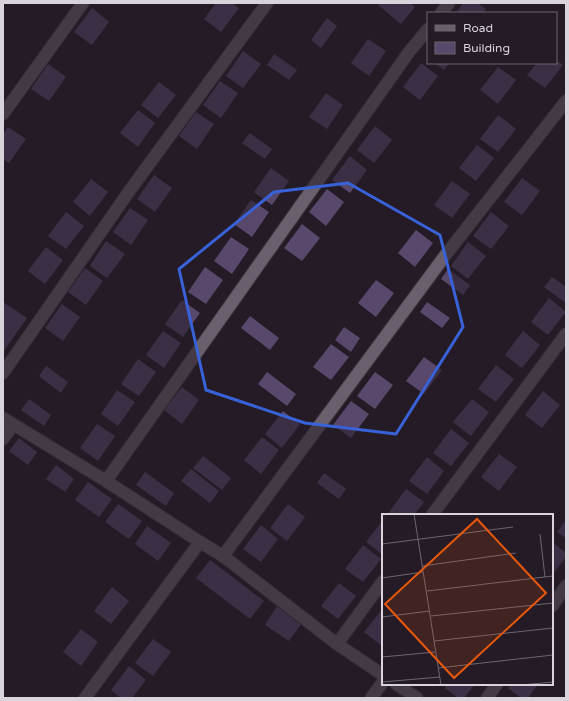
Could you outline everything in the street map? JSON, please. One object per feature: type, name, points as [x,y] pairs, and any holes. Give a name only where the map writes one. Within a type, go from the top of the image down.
[{"type":"street","points":[[3,114],[84,3]]},
{"type":"street","points":[[3,373],[130,190],[267,3]]},
{"type":"street","points":[[442,12],[450,3]]},
{"type":"street","points":[[106,481],[409,52],[427,30]]},
{"type":"street","points":[[223,556],[444,257],[566,101]]},
{"type":"street","points":[[433,514],[566,334]]},
{"type":"street","points":[[3,418],[106,481],[223,556],[337,644],[382,674]]},
{"type":"street","points":[[3,439],[13,425]]},
{"type":"street","points":[[85,698],[200,542]]},
{"type":"street","points":[[337,644],[382,582]]},
{"type":"street","points":[[553,605],[566,586]]},
{"type":"street","points":[[371,698],[382,683]]},
{"type":"street","points":[[398,685],[417,698]]},
{"type":"street","points":[[487,698],[496,685]]},
{"type":"highlighted area","points":[[348,183],[440,235],[463,327],[396,434],[305,423],[206,390],[179,269],[274,192]]},
{"type":"building","points":[[216,3],[232,3],[239,8],[221,32],[204,19]]},
{"type":"building","points":[[380,3],[410,3],[415,7],[401,24],[378,5]]},
{"type":"building","points":[[463,3],[478,3],[486,9],[484,12],[457,12]]},
{"type":"building","points":[[92,8],[109,22],[92,45],[74,32]]},
{"type":"building","points":[[327,18],[337,26],[321,48],[311,40]]},
{"type":"building","points":[[368,39],[386,51],[369,76],[351,63]]},
{"type":"building","points":[[243,51],[261,64],[243,88],[226,76]]},
{"type":"building","points":[[274,54],[297,70],[289,80],[267,65]]},
{"type":"building","points":[[557,61],[563,65],[545,88],[527,75],[536,64],[557,64]]},
{"type":"building","points":[[421,63],[438,76],[420,100],[403,87]]},
{"type":"building","points":[[48,64],[66,77],[49,101],[31,89]]},
{"type":"building","points":[[436,64],[448,64],[444,70]]},
{"type":"building","points":[[498,67],[516,80],[498,104],[480,90]]},
{"type":"building","points":[[220,81],[238,93],[221,118],[203,105]]},
{"type":"building","points":[[159,82],[176,95],[158,118],[141,105]]},
{"type":"building","points":[[326,93],[343,105],[327,129],[309,117]]},
{"type":"building","points":[[138,110],[155,123],[138,147],[120,133]]},
{"type":"building","points":[[196,112],[214,124],[197,149],[179,136]]},
{"type":"building","points":[[498,115],[516,129],[498,152],[480,139]]},
{"type":"building","points":[[375,126],[392,140],[374,163],[357,150]]},
{"type":"building","points":[[8,127],[26,139],[9,163],[3,159],[3,134]]},
{"type":"building","points":[[250,133],[272,149],[265,159],[242,143]]},
{"type":"building","points":[[477,145],[494,158],[476,181],[459,168]]},
{"type":"building","points":[[350,156],[367,170],[350,193],[332,180]]},
{"type":"building","points":[[271,168],[289,181],[272,205],[254,192]]},
{"type":"building","points":[[154,175],[172,188],[155,212],[137,199]]},
{"type":"building","points":[[522,178],[540,191],[522,215],[504,202]]},
{"type":"building","points":[[91,179],[108,192],[90,216],[73,202]]},
{"type":"building","points":[[452,181],[470,194],[452,218],[434,205]]},
{"type":"building","points":[[327,189],[344,202],[326,226],[309,212]]},
{"type":"building","points":[[251,200],[269,212],[252,237],[234,224]]},
{"type":"building","points":[[130,208],[148,220],[131,245],[113,232]]},
{"type":"building","points":[[66,212],[84,226],[66,249],[48,236]]},
{"type":"building","points":[[491,212],[509,226],[491,249],[473,236]]},
{"type":"building","points":[[302,224],[320,238],[302,261],[284,248]]},
{"type":"building","points":[[416,230],[433,243],[415,267],[398,253]]},
{"type":"building","points":[[231,237],[249,249],[232,274],[214,261]]},
{"type":"building","points":[[106,241],[125,254],[107,278],[90,266]]},
{"type":"building","points":[[468,242],[486,256],[468,279],[451,266]]},
{"type":"building","points":[[46,247],[63,260],[45,284],[28,271]]},
{"type":"building","points":[[205,267],[223,280],[206,304],[188,292]]},
{"type":"building","points":[[85,268],[103,281],[86,305],[68,292]]},
{"type":"building","points":[[448,269],[470,285],[463,295],[441,279]]},
{"type":"building","points":[[552,277],[566,287],[566,303],[544,287]]},
{"type":"building","points":[[376,280],[394,293],[376,317],[358,303]]},
{"type":"building","points":[[549,298],[566,312],[548,335],[531,322]]},
{"type":"building","points":[[182,300],[200,313],[183,337],[165,324]]},
{"type":"building","points":[[3,302],[27,318],[3,352]]},
{"type":"building","points":[[427,302],[450,318],[442,328],[420,312]]},
{"type":"building","points":[[62,304],[80,317],[63,341],[45,328]]},
{"type":"building","points":[[250,316],[279,338],[270,350],[241,328]]},
{"type":"building","points":[[344,327],[360,338],[351,352],[335,340]]},
{"type":"building","points":[[163,331],[181,343],[164,368],[146,355]]},
{"type":"building","points":[[523,331],[540,345],[522,368],[505,355]]},
{"type":"building","points":[[331,344],[349,357],[331,380],[313,367]]},
{"type":"building","points":[[424,357],[442,370],[424,394],[406,381]]},
{"type":"building","points":[[138,359],[156,372],[139,396],[121,384]]},
{"type":"building","points":[[496,365],[514,379],[496,402],[478,389]]},
{"type":"building","points":[[46,366],[68,382],[61,393],[39,376]]},
{"type":"building","points":[[267,372],[296,394],[287,406],[258,384]]},
{"type":"building","points":[[375,372],[393,385],[375,409],[357,396]]},
{"type":"building","points":[[182,387],[199,400],[182,424],[164,410]]},
{"type":"building","points":[[117,390],[135,402],[118,426],[101,414]]},
{"type":"building","points":[[543,391],[560,405],[542,428],[525,415]]},
{"type":"building","points":[[29,399],[51,415],[44,426],[21,410]]},
{"type":"building","points":[[472,399],[489,412],[471,436],[453,422]]},
{"type":"building","points":[[351,401],[369,414],[351,438],[333,425]]},
{"type":"building","points":[[283,411],[300,424],[282,448],[265,434]]},
{"type":"building","points":[[97,424],[115,436],[98,461],[80,448]]},
{"type":"building","points":[[451,429],[469,443],[451,466],[433,453]]},
{"type":"building","points":[[262,437],[279,450],[261,474],[244,460]]},
{"type":"building","points":[[19,438],[37,452],[28,465],[9,451]]},
{"type":"building","points":[[499,454],[517,467],[499,491],[481,477]]},
{"type":"building","points":[[203,456],[231,478],[222,490],[193,468]]},
{"type":"building","points":[[427,457],[444,471],[427,494],[409,481]]},
{"type":"building","points":[[56,465],[74,479],[65,492],[46,479]]},
{"type":"building","points":[[191,469],[219,491],[210,503],[181,481]]},
{"type":"building","points":[[145,472],[174,493],[166,506],[136,485]]},
{"type":"building","points":[[324,473],[346,489],[339,499],[317,483]]},
{"type":"building","points":[[88,482],[112,499],[99,517],[75,500]]},
{"type":"building","points":[[406,489],[424,502],[415,514],[388,514]]},
{"type":"building","points":[[118,504],[142,521],[129,539],[105,522]]},
{"type":"building","points":[[288,504],[305,517],[287,541],[270,528]]},
{"type":"building","points":[[566,520],[566,538],[557,532]]},
{"type":"building","points":[[382,521],[382,554],[366,542]]},
{"type":"building","points":[[261,525],[278,539],[261,562],[243,549]]},
{"type":"building","points":[[147,526],[171,543],[158,561],[135,544]]},
{"type":"building","points":[[553,543],[566,553],[566,557],[553,574]]},
{"type":"building","points":[[363,545],[381,559],[363,582],[345,569]]},
{"type":"building","points":[[210,560],[264,601],[250,619],[196,578]]},
{"type":"building","points":[[339,583],[356,596],[338,619],[321,606]]},
{"type":"building","points":[[112,587],[129,601],[111,624],[94,611]]},
{"type":"building","points":[[277,606],[302,623],[289,641],[265,625]]},
{"type":"building","points":[[382,609],[382,646],[364,632]]},
{"type":"building","points":[[81,629],[98,642],[81,666],[63,652]]},
{"type":"building","points":[[153,639],[171,652],[153,676],[135,663]]},
{"type":"building","points":[[129,666],[146,680],[132,698],[121,698],[111,690]]},
{"type":"building","points":[[447,685],[474,685],[464,698],[458,698],[445,688]]},
{"type":"building","points":[[510,685],[537,685],[528,698],[521,698],[508,688]]}]
